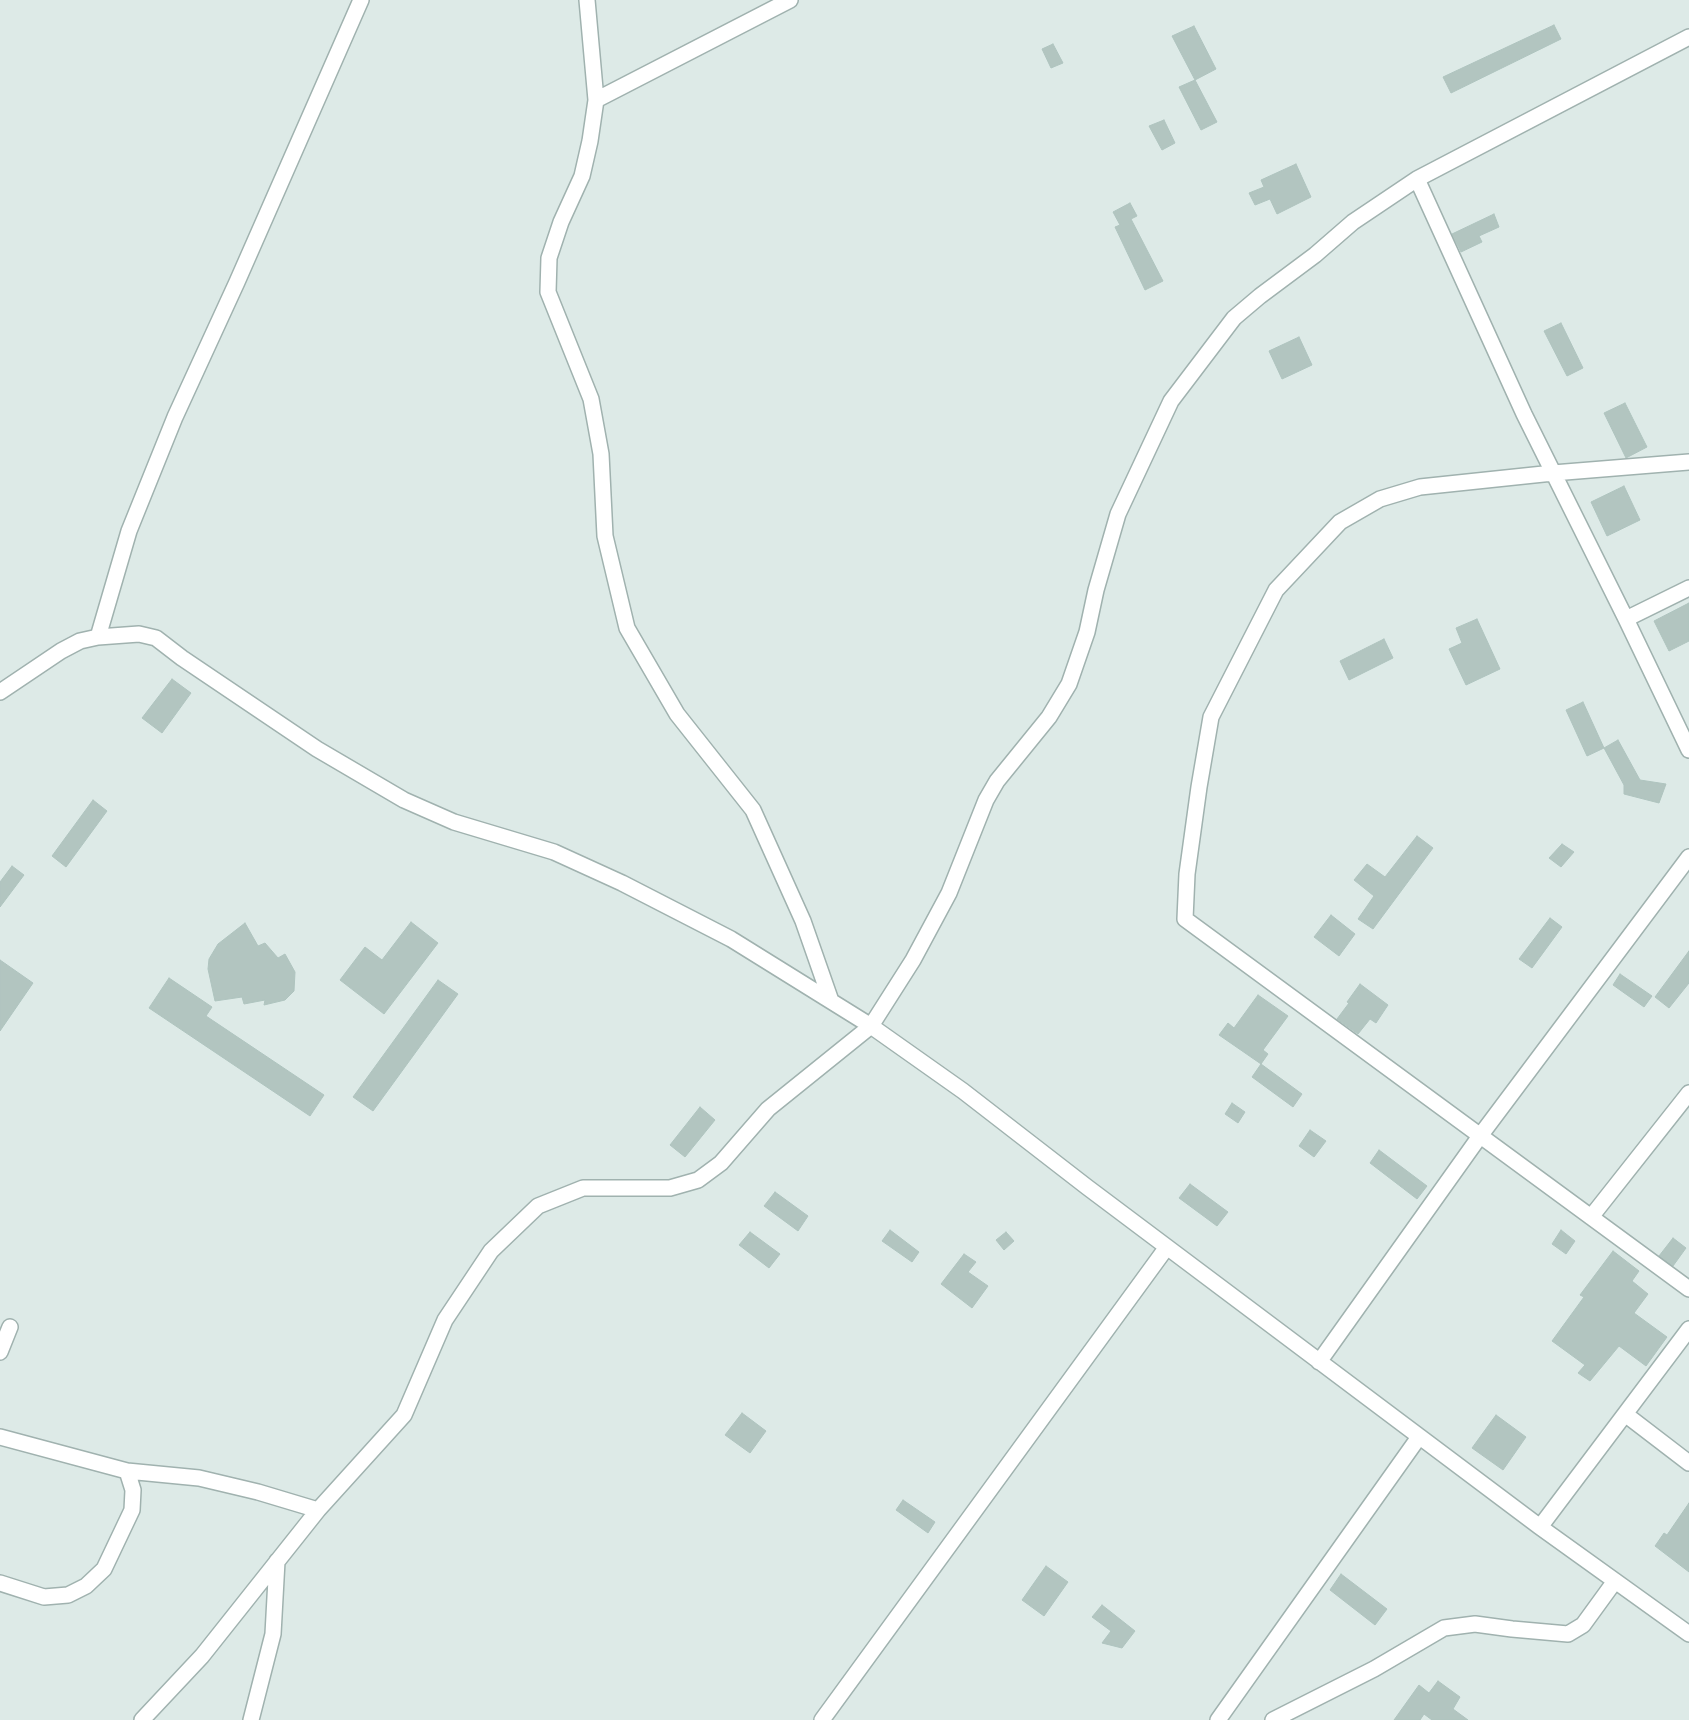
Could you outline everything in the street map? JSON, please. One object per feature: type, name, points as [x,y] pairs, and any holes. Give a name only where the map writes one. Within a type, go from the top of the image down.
[{"type":"street","points":[[98,636],[129,531],[168,435],[360,0]]},
{"type":"street","points":[[587,0],[596,100],[590,142],[582,176],[549,258],[548,292],[591,399],[601,454],[605,536],[627,628],[677,714],[753,810],[803,921],[831,1001]]},
{"type":"street","points":[[596,100],[790,0]]},
{"type":"street","points":[[142,1720],[202,1656],[318,1510],[404,1416],[444,1320],[491,1251],[538,1206],[584,1188],[670,1188],[698,1180],[720,1164],[768,1108],[870,1026],[913,960],[948,893],[986,800],[997,781],[1049,717],[1069,684],[1087,632],[1096,590],[1118,514],[1171,400],[1234,318],[1315,255],[1353,222],[1417,178],[1689,37]]},
{"type":"street","points":[[1417,178],[1467,291],[1553,473],[1689,750]]},
{"type":"street","points":[[1689,462],[1553,473],[1420,487],[1380,499],[1340,522],[1276,590],[1211,717],[1187,874],[1185,919],[1689,1290]]},
{"type":"street","points":[[1626,619],[1689,588]]},
{"type":"street","points":[[0,692],[61,651],[80,642],[98,636],[140,634],[156,638],[182,658],[317,749],[404,800],[454,822],[554,852],[622,883],[731,939],[870,1026],[963,1091],[1419,1437],[1689,1634]]},
{"type":"street","points":[[1319,1362],[1480,1136],[1689,857]]},
{"type":"street","points":[[1591,1217],[1689,1093]]},
{"type":"street","points":[[822,1720],[1167,1247]]},
{"type":"street","points":[[0,1352],[10,1327]]},
{"type":"street","points":[[1540,1527],[1689,1329]]},
{"type":"street","points":[[1625,1414],[1689,1463]]},
{"type":"street","points":[[0,1437],[127,1471],[199,1478],[258,1492],[318,1510]]},
{"type":"street","points":[[1218,1720],[1419,1437]]},
{"type":"street","points":[[0,1583],[44,1597],[68,1595],[86,1586],[104,1569],[132,1510],[133,1490],[127,1471]]},
{"type":"street","points":[[251,1720],[273,1634],[277,1561]]},
{"type":"street","points":[[1273,1720],[1374,1669],[1444,1628],[1474,1624],[1568,1634],[1582,1625],[1615,1581]]},
{"type":"building","points":[[1554,25],[1561,39],[1451,93],[1443,77]]},
{"type":"building","points":[[1194,26],[1216,69],[1195,80],[1172,36]]},
{"type":"building","points":[[1053,44],[1063,63],[1051,68],[1042,49]]},
{"type":"building","points":[[1195,80],[1217,122],[1201,130],[1179,87]]},
{"type":"building","points":[[1164,120],[1175,143],[1162,150],[1149,126]]},
{"type":"building","points":[[1296,164],[1311,197],[1277,214],[1270,199],[1255,205],[1249,193],[1264,187],[1261,180]]},
{"type":"building","points":[[1130,203],[1137,216],[1131,219],[1163,281],[1145,290],[1115,227],[1120,225],[1113,212]]},
{"type":"building","points":[[1494,214],[1499,227],[1479,236],[1482,242],[1461,252],[1452,234]]},
{"type":"building","points":[[1561,323],[1583,368],[1567,376],[1544,331]]},
{"type":"building","points":[[1299,337],[1312,365],[1282,379],[1269,351]]},
{"type":"building","points":[[1625,403],[1647,447],[1626,458],[1604,413]]},
{"type":"building","points":[[1624,486],[1640,520],[1607,536],[1591,502]]},
{"type":"building","points":[[1689,603],[1689,641],[1669,651],[1654,621]]},
{"type":"building","points":[[1477,619],[1500,669],[1466,685],[1449,649],[1462,643],[1456,628]]},
{"type":"building","points":[[1384,639],[1393,658],[1349,680],[1340,661]]},
{"type":"building","points":[[172,679],[191,693],[162,733],[142,718]]},
{"type":"building","points":[[1583,702],[1604,748],[1587,756],[1566,710]]},
{"type":"building","points":[[1618,740],[1640,780],[1666,784],[1659,803],[1624,794],[1624,785],[1604,748]]},
{"type":"building","points":[[93,800],[107,811],[66,867],[52,856]]},
{"type":"building","points":[[1417,836],[1433,848],[1373,929],[1358,919],[1374,896],[1354,880],[1367,864],[1385,877]]},
{"type":"building","points":[[1562,844],[1574,852],[1561,867],[1549,858]]},
{"type":"building","points":[[12,866],[24,875],[0,907],[0,882]]},
{"type":"building","points":[[1331,915],[1355,934],[1339,956],[1314,937]]},
{"type":"building","points":[[1550,918],[1562,927],[1532,968],[1519,959]]},
{"type":"building","points":[[411,922],[438,943],[384,1014],[340,980],[365,947],[382,960]]},
{"type":"building","points":[[245,923],[258,946],[265,943],[278,958],[285,954],[295,972],[294,991],[285,1000],[264,1005],[265,1000],[244,1004],[242,997],[215,1001],[208,969],[209,959],[218,944]]},
{"type":"building","points":[[1689,951],[1689,983],[1669,1008],[1655,997]]},
{"type":"building","points":[[0,960],[33,983],[0,1031]]},
{"type":"building","points":[[1620,974],[1652,996],[1644,1007],[1613,985]]},
{"type":"building","points":[[169,978],[212,1007],[206,1016],[324,1095],[310,1116],[149,1008]]},
{"type":"building","points":[[438,980],[458,994],[373,1111],[353,1097]]},
{"type":"building","points":[[1360,984],[1388,1005],[1376,1023],[1370,1019],[1358,1034],[1337,1019]]},
{"type":"building","points":[[1258,995],[1288,1016],[1263,1050],[1268,1054],[1261,1064],[1219,1035],[1228,1023],[1234,1028]]},
{"type":"building","points":[[1261,1064],[1302,1094],[1293,1107],[1252,1077]]},
{"type":"building","points":[[1232,1103],[1245,1112],[1238,1123],[1225,1114]]},
{"type":"building","points":[[700,1107],[715,1120],[685,1157],[670,1145]]},
{"type":"building","points":[[1310,1130],[1326,1141],[1314,1157],[1299,1146]]},
{"type":"building","points":[[1379,1150],[1427,1186],[1417,1199],[1370,1163]]},
{"type":"building","points":[[1190,1184],[1228,1212],[1217,1226],[1179,1198]]},
{"type":"building","points":[[775,1192],[808,1216],[798,1231],[764,1206]]},
{"type":"building","points":[[890,1230],[919,1252],[912,1262],[882,1241]]},
{"type":"building","points":[[1561,1230],[1575,1241],[1566,1254],[1552,1244]]},
{"type":"building","points":[[750,1232],[780,1254],[769,1268],[739,1245]]},
{"type":"building","points":[[1006,1232],[1014,1241],[1004,1250],[996,1240]]},
{"type":"building","points":[[1673,1238],[1686,1248],[1673,1266],[1659,1256]]},
{"type":"building","points":[[1613,1251],[1639,1271],[1632,1281],[1648,1294],[1634,1313],[1667,1337],[1646,1366],[1619,1346],[1590,1381],[1578,1373],[1585,1365],[1552,1341],[1584,1297],[1580,1295]]},
{"type":"building","points":[[964,1254],[976,1262],[968,1272],[988,1286],[972,1308],[941,1284]]},
{"type":"building","points":[[742,1413],[766,1431],[750,1453],[725,1435]]},
{"type":"building","points":[[1496,1415],[1526,1437],[1503,1470],[1472,1448]]},
{"type":"building","points":[[903,1500],[935,1522],[928,1533],[896,1510]]},
{"type":"building","points":[[1689,1503],[1689,1572],[1655,1546],[1664,1533],[1667,1535]]},
{"type":"building","points":[[1046,1566],[1068,1582],[1044,1616],[1022,1600]]},
{"type":"building","points":[[1341,1574],[1387,1609],[1375,1625],[1330,1590]]},
{"type":"building","points":[[1102,1605],[1135,1631],[1122,1648],[1102,1643],[1111,1631],[1092,1617]]},
{"type":"building","points":[[1438,1681],[1460,1697],[1453,1709],[1468,1720],[1432,1720],[1424,1714],[1420,1720],[1394,1720],[1419,1685],[1429,1693]]}]
